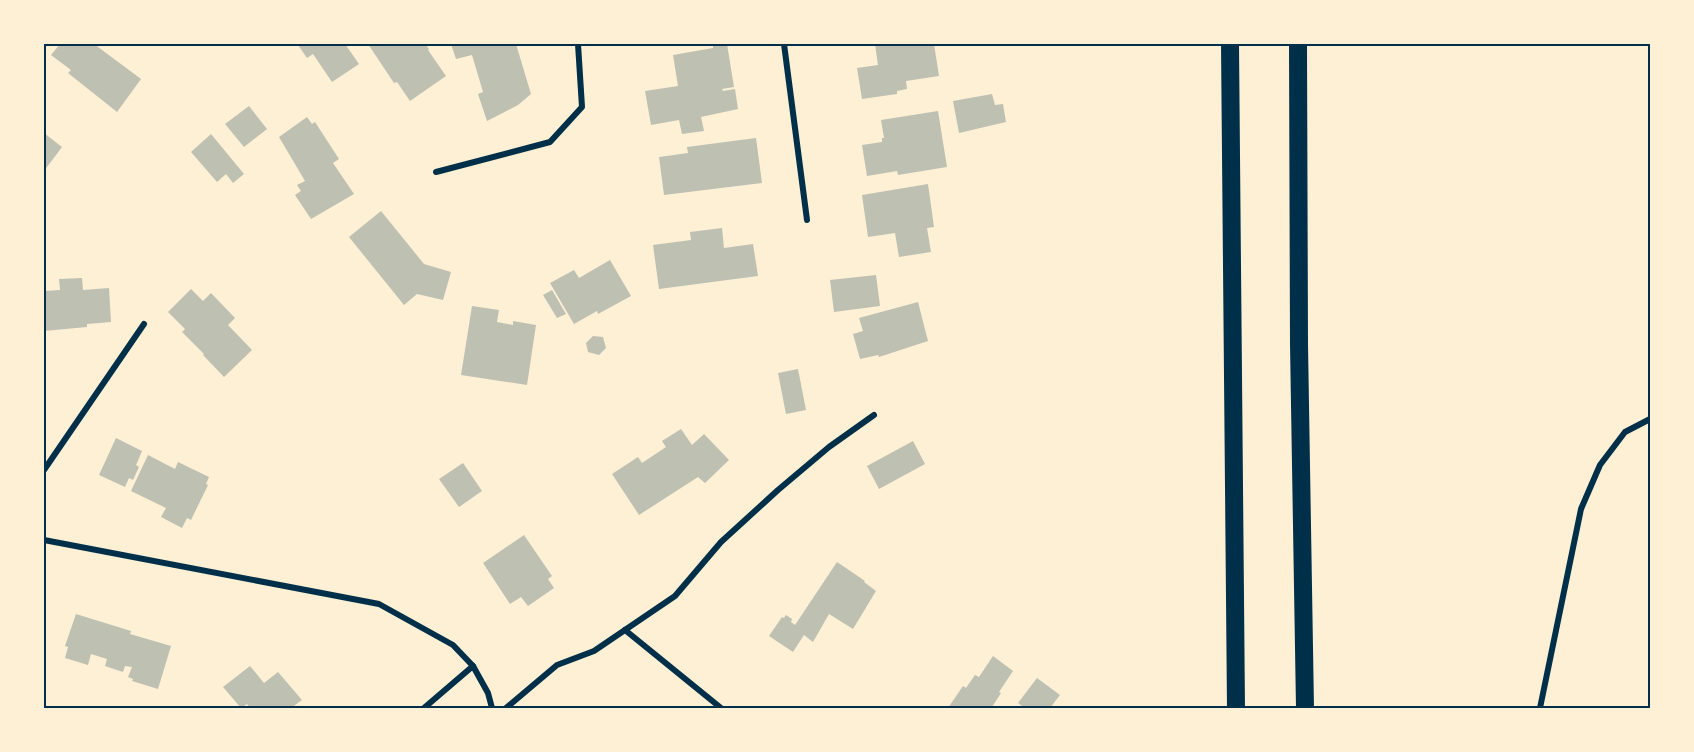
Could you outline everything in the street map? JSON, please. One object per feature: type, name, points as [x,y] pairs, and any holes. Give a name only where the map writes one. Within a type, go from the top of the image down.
[{"type":"highway","points":[[1230,44],[1236,708]]},
{"type":"highway","points":[[1298,44],[1299,344],[1305,708]]},
{"type":"street","points":[[436,172],[550,142],[582,106],[578,44]]},
{"type":"street","points":[[783,44],[807,220]]},
{"type":"street","points":[[44,470],[144,324]]},
{"type":"street","points":[[506,708],[557,665],[594,651],[675,596],[721,542],[778,490],[829,447],[874,416]]},
{"type":"street","points":[[1540,708],[1581,508],[1600,465],[1625,432],[1650,419]]},
{"type":"street","points":[[44,540],[379,604],[453,645],[472,666],[488,693],[492,708]]},
{"type":"street","points":[[625,630],[721,708]]},
{"type":"street","points":[[424,708],[472,666]]},
{"type":"building","points":[[60,44],[94,44],[141,79],[117,112],[68,73],[71,70],[51,55]]},
{"type":"building","points":[[345,44],[359,64],[332,82],[313,54],[307,58],[298,45]]},
{"type":"building","points":[[368,44],[425,44],[446,76],[410,101],[397,82],[394,83]]},
{"type":"building","points":[[451,44],[516,44],[531,94],[518,105],[487,121],[478,94],[483,92],[472,55],[456,59]]},
{"type":"building","points":[[713,44],[727,44],[734,87],[722,89],[723,91],[735,89],[738,109],[701,117],[704,131],[682,134],[679,120],[651,125],[645,91],[678,86],[673,55],[713,48]]},
{"type":"building","points":[[875,44],[934,44],[939,76],[906,81],[907,89],[897,91],[897,94],[862,99],[857,68],[878,65]]},
{"type":"building","points":[[992,94],[995,105],[1003,104],[1006,122],[959,133],[953,101]]},
{"type":"building","points":[[249,106],[267,129],[244,147],[225,124]]},
{"type":"building","points":[[938,111],[947,167],[898,175],[897,171],[867,176],[862,145],[882,142],[884,138],[881,120]]},
{"type":"building","points":[[307,117],[312,124],[315,122],[339,159],[333,163],[354,194],[311,219],[295,195],[301,191],[297,185],[305,181],[279,137]]},
{"type":"building","points":[[44,133],[62,147],[44,171]]},
{"type":"building","points":[[211,134],[244,174],[233,183],[226,174],[217,182],[191,152]]},
{"type":"building","points":[[756,138],[762,183],[664,195],[659,157],[688,153],[687,147]]},
{"type":"building","points":[[928,184],[934,227],[927,228],[931,252],[899,257],[895,233],[868,237],[862,195]]},
{"type":"building","points":[[381,211],[424,264],[451,272],[443,300],[417,294],[404,305],[349,237]]},
{"type":"building","points":[[722,228],[724,248],[753,244],[758,276],[659,289],[653,245],[691,240],[690,232]]},
{"type":"building","points":[[610,260],[631,296],[574,324],[550,283],[574,270],[579,278]]},
{"type":"building","points":[[876,275],[880,306],[834,312],[830,280]]},
{"type":"building","points":[[82,278],[83,290],[109,288],[111,322],[44,331],[44,291],[60,290],[59,279]]},
{"type":"building","points":[[191,289],[203,301],[211,293],[235,318],[228,325],[252,350],[224,377],[182,332],[185,329],[168,312]]},
{"type":"building","points":[[552,290],[566,314],[557,318],[543,295]]},
{"type":"building","points":[[918,302],[928,341],[879,357],[878,355],[860,359],[853,334],[863,331],[859,318]]},
{"type":"building","points":[[472,306],[499,310],[497,322],[513,325],[513,321],[536,325],[527,385],[461,375]]},
{"type":"building","points":[[593,336],[603,337],[606,348],[599,355],[588,352],[586,343]]},
{"type":"building","points":[[798,369],[806,410],[786,414],[778,373]]},
{"type":"building","points":[[681,429],[692,445],[704,434],[729,460],[705,483],[698,477],[639,515],[612,474],[638,457],[642,463],[666,447],[662,441]]},
{"type":"building","points":[[116,438],[142,451],[136,465],[139,467],[133,480],[129,478],[125,487],[99,475]]},
{"type":"building","points":[[913,441],[925,464],[879,489],[867,466]]},
{"type":"building","points":[[148,455],[175,469],[178,462],[209,477],[206,484],[208,485],[191,520],[187,518],[182,528],[161,517],[166,508],[131,491]]},
{"type":"building","points":[[463,463],[482,491],[459,507],[439,479]]},
{"type":"building","points":[[524,535],[552,576],[548,579],[554,588],[528,606],[521,597],[510,604],[483,563]]},
{"type":"building","points":[[837,562],[876,591],[853,629],[829,614],[813,642],[804,635],[793,652],[769,636],[782,617],[786,615],[795,625]]},
{"type":"building","points":[[76,614],[171,646],[158,689],[132,681],[133,679],[128,677],[132,667],[125,666],[123,672],[105,666],[107,659],[91,654],[88,665],[65,658],[68,647],[65,646]]},
{"type":"building","points":[[993,656],[1013,671],[999,692],[1001,693],[992,707],[994,708],[948,708],[963,686],[966,688],[975,675],[979,677]]},
{"type":"building","points":[[250,666],[264,683],[278,672],[302,700],[291,708],[250,708],[247,704],[241,708],[223,687]]},
{"type":"building","points":[[1037,678],[1060,695],[1050,708],[1025,708],[1018,703]]}]
